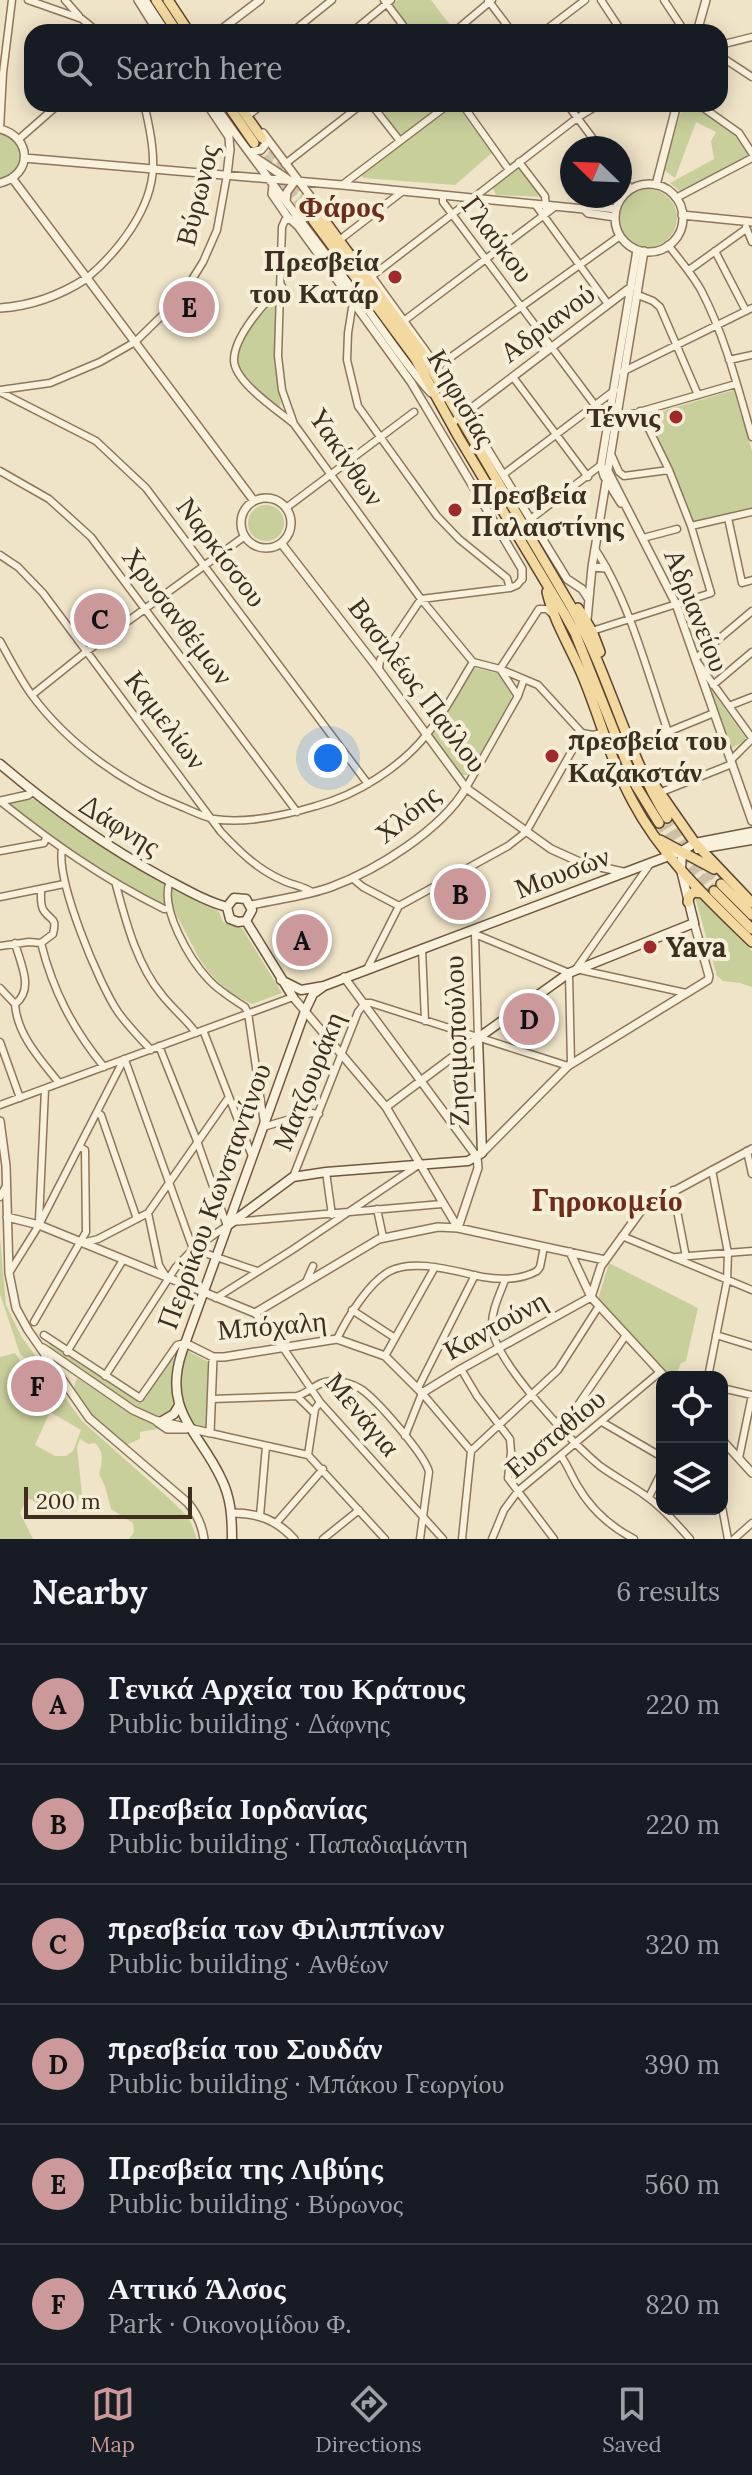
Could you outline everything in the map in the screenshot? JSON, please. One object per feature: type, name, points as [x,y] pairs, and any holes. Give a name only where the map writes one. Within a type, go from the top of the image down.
[{"type":"main road","points":[[156,0],[172,24]]},
{"type":"main road","points":[[174,1],[187,24]]},
{"type":"main road","points":[[233,112],[255,143]]},
{"type":"main road","points":[[243,112],[255,143]]},
{"type":"main road","name":"Κηφισίας","points":[[314,214],[422,353],[583,628],[663,821],[635,784],[575,633],[546,586],[459,418],[445,409],[403,340],[314,214]]},
{"type":"main road","name":"Κηφισίας","points":[[557,585],[571,597],[592,631],[636,745],[659,793],[698,846],[716,887],[752,942]]},
{"type":"main road","name":"Κηφισίας","points":[[546,586],[551,613],[583,678],[632,801],[656,838],[689,878],[752,903]]},
{"type":"main road","name":"Δάφνης","points":[[0,764],[71,822],[170,881],[227,907]]},
{"type":"main road","points":[[478,1038],[573,971],[694,923],[681,870],[683,827]]},
{"type":"main road","points":[[698,846],[752,832]]},
{"type":"main road","points":[[656,838],[702,861],[716,887],[694,892],[688,902]]},
{"type":"main road","points":[[698,846],[752,840]]},
{"type":"main road","name":"Μουσών","points":[[324,986],[698,846]]},
{"type":"main road","points":[[689,878],[686,872],[688,864],[695,860],[702,861]]},
{"type":"main road","name":"Κηφισίας","points":[[716,887],[752,915]]},
{"type":"main road","name":"Κηφισίας","points":[[716,887],[752,929]]},
{"type":"main road","points":[[238,897],[252,905],[252,914],[246,921],[230,919],[227,907],[231,900],[238,897]]},
{"type":"main road","points":[[246,921],[293,997]]},
{"type":"main road","points":[[281,980],[301,990],[324,986]]},
{"type":"main road","name":"Περρίκου Κωνσταντίνου","points":[[232,1539],[232,1513],[222,1479],[189,1429],[179,1404],[177,1373],[185,1343],[305,1011],[313,994],[324,986]]},
{"type":"main road","name":"Ζησιμοπούλου","points":[[478,1038],[480,1155]]},
{"type":"main road","points":[[230,1224],[246,1218],[293,1177],[326,1172],[403,1170],[419,1164],[468,1161],[480,1155]]},
{"type":"main road","points":[[158,1421],[174,1414],[179,1404]]},
{"type":"street","points":[[0,183],[12,178],[22,166],[24,158],[19,139],[11,132],[0,129],[2,73],[12,0]]},
{"type":"street","points":[[28,0],[82,19]]},
{"type":"street","points":[[65,0],[88,24]]},
{"type":"street","points":[[138,0],[153,24]]},
{"type":"street","points":[[145,0],[161,24]]},
{"type":"street","points":[[228,24],[260,0]]},
{"type":"street","points":[[302,24],[332,0]]},
{"type":"street","points":[[554,24],[585,0]]},
{"type":"street","points":[[601,0],[617,24]]},
{"type":"street","points":[[664,0],[680,24]]},
{"type":"street","points":[[699,24],[706,0]]},
{"type":"street","points":[[361,24],[387,1],[403,24]]},
{"type":"street","points":[[464,24],[490,1],[506,24]]},
{"type":"street","points":[[728,43],[752,37]]},
{"type":"street","points":[[728,61],[752,77]]},
{"type":"street","points":[[19,139],[50,112]]},
{"type":"street","points":[[0,308],[41,300],[68,290],[106,262],[126,238],[147,195],[153,169],[146,112]]},
{"type":"street","points":[[212,112],[229,137],[230,151]]},
{"type":"street","points":[[220,112],[230,127],[278,154],[314,214]]},
{"type":"street","points":[[253,112],[250,114],[255,143],[286,201],[314,214],[342,238],[372,276],[437,367],[459,418],[504,474],[567,579],[582,589],[588,598]]},
{"type":"street","points":[[285,164],[352,112]]},
{"type":"street","points":[[377,112],[400,141]]},
{"type":"street","points":[[342,185],[438,112]]},
{"type":"street","points":[[468,112],[509,170]]},
{"type":"street","points":[[573,112],[591,136]]},
{"type":"street","points":[[372,276],[587,112]]},
{"type":"street","points":[[656,185],[675,112]]},
{"type":"street","points":[[676,198],[752,155],[739,133],[709,112]]},
{"type":"street","name":"Βύρωνος","points":[[0,391],[50,383],[100,362],[135,342],[181,297],[203,262],[217,230],[234,140],[230,127]]},
{"type":"street","points":[[278,154],[280,161],[272,179],[272,195],[411,382],[522,569],[522,579],[510,588],[421,599],[377,664]]},
{"type":"street","points":[[24,158],[584,209],[589,206],[616,213]]},
{"type":"street","points":[[519,162],[545,196],[542,217]]},
{"type":"street","points":[[660,168],[667,190]]},
{"type":"street","points":[[12,178],[254,501]]},
{"type":"street","points":[[286,201],[287,192],[294,181]]},
{"type":"street","points":[[314,214],[315,193],[322,185],[328,184]]},
{"type":"street","points":[[490,185],[498,200]]},
{"type":"street","points":[[618,208],[616,213],[620,236],[641,250],[661,249],[679,232],[682,215],[676,198],[656,185],[632,189]]},
{"type":"street","points":[[342,238],[403,191]]},
{"type":"street","name":"Γλαύκου","points":[[443,195],[443,202],[452,215],[609,424]]},
{"type":"street","points":[[535,204],[608,304]]},
{"type":"street","points":[[405,320],[556,206]]},
{"type":"street","points":[[682,215],[747,224]]},
{"type":"street","name":"Υακίνθων","points":[[290,220],[285,220],[282,227],[278,356],[282,390],[294,424],[421,599],[473,662]]},
{"type":"street","points":[[747,224],[752,242]]},
{"type":"street","points":[[689,270],[747,224]]},
{"type":"street","points":[[437,367],[620,236]]},
{"type":"street","points":[[668,245],[689,270],[717,326],[752,437]]},
{"type":"street","points":[[587,621],[606,481],[609,424],[636,308],[631,287],[641,250]]},
{"type":"street","points":[[532,518],[605,468],[611,454],[641,250]]},
{"type":"street","points":[[622,372],[749,310],[715,251]]},
{"type":"street","points":[[282,286],[257,310],[234,360],[236,369],[248,386],[294,424]]},
{"type":"street","name":"Αδριανού","points":[[459,418],[631,287]]},
{"type":"street","points":[[618,297],[650,299],[660,307],[698,395]]},
{"type":"street","points":[[355,304],[348,333],[349,371],[358,406],[437,516],[459,539],[507,578],[510,588]]},
{"type":"street","points":[[729,360],[752,355]]},
{"type":"street","points":[[513,377],[588,477]]},
{"type":"street","points":[[618,418],[736,384]]},
{"type":"street","points":[[504,474],[615,390]]},
{"type":"street","name":"Ναρκίσσου","points":[[0,391],[96,441],[146,488],[368,784]]},
{"type":"street","points":[[742,404],[752,401]]},
{"type":"street","points":[[592,631],[711,593],[691,526],[669,470],[640,411]]},
{"type":"street","points":[[286,508],[414,412]]},
{"type":"street","points":[[611,454],[624,476],[669,470]]},
{"type":"street","name":"Αδριανείου","points":[[605,468],[676,604],[752,821]]},
{"type":"street","name":"Χρυσανθέμων","points":[[0,471],[49,499],[91,537],[297,812]]},
{"type":"street","name":"Αδριανείου","points":[[606,481],[627,508]]},
{"type":"street","points":[[268,498],[286,508],[289,530],[281,543],[273,547],[257,547],[245,536],[242,517],[254,501],[268,498]]},
{"type":"street","points":[[603,504],[608,498],[617,499]]},
{"type":"street","points":[[691,526],[752,512]]},
{"type":"street","points":[[728,518],[742,583],[752,580]]},
{"type":"street","points":[[643,538],[677,529]]},
{"type":"street","points":[[32,695],[245,536]]},
{"type":"street","name":"Βασιλέως Παύλου","points":[[281,543],[377,664],[466,788],[551,849],[582,863],[623,872]]},
{"type":"street","points":[[595,549],[628,619],[668,732]]},
{"type":"street","name":"Καμελίων","points":[[0,555],[18,567],[43,593],[221,832],[253,863],[282,880],[312,892]]},
{"type":"street","points":[[592,567],[606,568]]},
{"type":"street","points":[[500,669],[539,609],[547,609],[551,613]]},
{"type":"street","points":[[659,793],[731,762],[752,738],[695,659],[752,611]]},
{"type":"street","points":[[0,641],[32,695],[91,754],[166,801],[213,819],[256,818],[297,812],[334,801],[368,784],[427,735],[473,662],[500,669],[538,685],[582,733],[593,735],[603,732]]},
{"type":"street","points":[[713,685],[752,652]]},
{"type":"street","points":[[500,669],[518,696]]},
{"type":"street","name":"Χλόης","points":[[252,905],[312,892],[352,878],[428,831],[460,799],[518,696],[524,679]]},
{"type":"street","points":[[729,706],[752,697]]},
{"type":"street","points":[[636,745],[714,713]]},
{"type":"street","points":[[367,969],[399,906],[508,846],[526,832],[582,733]]},
{"type":"street","points":[[0,801],[33,791]]},
{"type":"street","points":[[0,801],[46,838],[116,885],[164,909],[169,908]]},
{"type":"street","points":[[0,851],[44,843],[46,838]]},
{"type":"street","points":[[62,849],[60,858],[64,884],[104,989],[151,1050]]},
{"type":"street","points":[[570,1065],[573,971],[653,861]]},
{"type":"street","points":[[352,878],[399,906]]},
{"type":"street","points":[[170,881],[167,894],[169,908],[187,949],[211,982],[245,1007],[248,1013],[264,1125],[311,1113],[319,1114]]},
{"type":"street","points":[[0,897],[64,884]]},
{"type":"street","points":[[116,885],[141,962],[160,993],[200,1031],[252,1156]]},
{"type":"street","points":[[0,946],[41,943],[53,934],[54,919],[42,907],[41,891]]},
{"type":"street","points":[[458,1228],[480,1155],[570,1065],[708,980],[694,923]]},
{"type":"street","points":[[475,931],[573,971],[686,993]]},
{"type":"street","name":"Ζησιμοπούλου","points":[[475,931],[478,1038]]},
{"type":"street","points":[[15,943],[26,983],[22,999],[15,1004]]},
{"type":"street","points":[[41,943],[57,996],[77,1031],[104,1067]]},
{"type":"street","points":[[422,948],[425,1021]]},
{"type":"street","points":[[344,977],[480,1155]]},
{"type":"street","points":[[0,988],[15,1004],[19,1025],[59,1083]]},
{"type":"street","points":[[0,1105],[293,997],[386,1107],[458,1228]]},
{"type":"street","points":[[365,1003],[570,1065]]},
{"type":"street","name":"Ματζουράκη","points":[[293,1177],[358,1012],[365,1003]]},
{"type":"street","points":[[386,1107],[478,1038]]},
{"type":"street","points":[[0,1042],[20,1098]]},
{"type":"street","points":[[105,1376],[167,1278],[193,1249],[230,1224],[159,1046]]},
{"type":"street","points":[[9,1273],[39,1225],[124,1059]]},
{"type":"street","points":[[124,1059],[193,1249]]},
{"type":"street","points":[[39,1225],[45,1089]]},
{"type":"street","points":[[82,1243],[98,1239],[148,1213],[229,1097]]},
{"type":"street","points":[[98,1113],[137,1219]]},
{"type":"street","points":[[0,1121],[9,1273],[16,1308],[89,1418],[188,1503],[202,1526],[204,1539]]},
{"type":"street","points":[[34,1322],[86,1232],[85,1150],[80,1147]]},
{"type":"street","points":[[591,1297],[597,1274],[605,1260],[643,1208],[750,1150],[752,1174]]},
{"type":"street","points":[[216,1298],[345,1214],[403,1170]]},
{"type":"street","points":[[709,1371],[727,1281],[728,1253],[712,1170]]},
{"type":"street","points":[[326,1172],[332,1215]]},
{"type":"street","points":[[0,1197],[6,1186]]},
{"type":"street","points":[[673,1190],[687,1260]]},
{"type":"street","points":[[235,1205],[246,1218],[332,1215],[442,1204]]},
{"type":"street","points":[[377,1209],[383,1237]]},
{"type":"street","points":[[148,1213],[159,1265],[167,1278]]},
{"type":"street","points":[[5,1216],[39,1225],[255,1313],[383,1237],[438,1227],[458,1228],[605,1260]]},
{"type":"street","points":[[622,1236],[672,1258],[687,1260],[752,1251]]},
{"type":"street","points":[[337,1339],[352,1310],[391,1270],[435,1267],[505,1280],[537,1271],[544,1247]]},
{"type":"street","points":[[193,1249],[257,1271]]},
{"type":"street","points":[[570,1252],[591,1297],[659,1371]]},
{"type":"street","points":[[67,1352],[123,1260]]},
{"type":"street","points":[[687,1260],[752,1290]]},
{"type":"street","points":[[306,1282],[313,1266]]},
{"type":"street","points":[[385,1356],[435,1267]]},
{"type":"street","points":[[405,1436],[420,1390],[475,1275]]},
{"type":"street","points":[[505,1280],[492,1326],[511,1368],[575,1444],[602,1467],[649,1497],[690,1539]]},
{"type":"street","name":"Καντούνη","points":[[420,1390],[591,1297]]},
{"type":"street","points":[[462,1539],[471,1451],[558,1370],[599,1306]]},
{"type":"street","points":[[352,1310],[395,1338]]},
{"type":"street","name":"Μενάγια","points":[[255,1313],[320,1402],[443,1539]]},
{"type":"street","points":[[44,1335],[140,1398],[178,1344],[185,1343]]},
{"type":"street","points":[[557,1422],[578,1405],[626,1335]]},
{"type":"street","points":[[716,1335],[752,1346]]},
{"type":"street","name":"Μπόχαλη","points":[[185,1343],[213,1357],[337,1339],[385,1356],[420,1390],[471,1451]]},
{"type":"street","points":[[37,1343],[133,1410],[158,1421],[308,1455],[385,1539]]},
{"type":"street","points":[[210,1433],[213,1357]]},
{"type":"street","points":[[461,1369],[510,1439],[508,1478],[546,1535],[554,1539]]},
{"type":"street","points":[[64,1384],[75,1371]]},
{"type":"street","name":"Ευσταθίου","points":[[492,1539],[504,1510],[518,1491],[656,1380]]},
{"type":"street","points":[[212,1399],[297,1396],[323,1382],[332,1381],[353,1385],[366,1393],[427,1464],[429,1472],[420,1539]]},
{"type":"street","points":[[728,1389],[752,1395],[739,1458]]},
{"type":"street","points":[[297,1396],[314,1413]]},
{"type":"street","points":[[308,1455],[314,1413],[320,1402]]},
{"type":"street","points":[[602,1422],[656,1454]]},
{"type":"street","points":[[725,1443],[752,1473]]},
{"type":"street","points":[[260,1516],[266,1446]]},
{"type":"street","points":[[561,1456],[579,1489],[611,1526],[618,1539]]},
{"type":"street","points":[[277,1522],[323,1469]]},
{"type":"street","points":[[649,1497],[656,1483]]},
{"type":"street","points":[[323,1539],[359,1510]]},
{"type":"street","points":[[232,1513],[260,1516],[277,1522],[294,1539]]},
{"type":"street","points":[[724,1515],[731,1539],[752,1523]]},
{"type":"street","points":[[611,1526],[634,1539]]},
{"type":"green space","points":[[398,0],[431,0],[449,24],[404,24],[390,6]]},
{"type":"green space","points":[[382,112],[432,112],[401,136]]},
{"type":"green space","points":[[445,112],[462,112],[492,153],[455,185],[363,178],[361,175]]},
{"type":"green space","points":[[681,112],[708,112],[713,115],[731,130],[752,156],[682,193],[670,183],[714,159],[711,141],[716,132],[696,122],[675,178],[664,170]]},
{"type":"green space","points":[[0,132],[13,138],[22,156],[18,169],[0,180]]},
{"type":"green space","points":[[519,165],[543,197],[496,195],[492,186]]},
{"type":"green space","points":[[637,191],[659,191],[675,207],[675,229],[659,245],[637,245],[621,229],[621,208],[632,208],[632,195]]},
{"type":"green space","points":[[273,297],[277,301],[274,363],[280,407],[247,382],[238,356],[248,329]]},
{"type":"green space","points":[[734,390],[752,451],[752,510],[693,523],[649,415]]},
{"type":"green space","points":[[266,505],[279,510],[284,523],[279,536],[266,541],[253,536],[248,523],[253,510]]},
{"type":"green space","points":[[475,668],[497,673],[512,693],[511,700],[468,775],[461,775],[431,734]]},
{"type":"green space","points":[[709,687],[745,737],[745,741],[732,748],[730,745]]},
{"type":"green space","points":[[34,799],[118,856],[209,905],[219,912],[223,922],[242,928],[282,993],[252,1004],[232,994],[200,960],[175,912],[116,882],[37,828],[8,804]]},
{"type":"green space","points":[[695,897],[752,951],[752,987],[723,981],[717,976]]},
{"type":"green space","points":[[0,1237],[6,1305],[21,1336],[82,1421],[189,1518],[197,1539],[129,1539],[134,1532],[133,1523],[111,1509],[99,1474],[102,1462],[100,1450],[95,1443],[88,1444],[80,1439],[77,1447],[82,1494],[78,1501],[54,1498],[39,1504],[30,1499],[20,1513],[33,1539],[0,1539],[0,1357],[15,1353],[29,1373],[34,1372],[30,1362],[20,1354],[0,1294]],"holes":[[[50,1412],[81,1430],[73,1451],[66,1456],[55,1456],[35,1445]]]},
{"type":"green space","points":[[609,1263],[698,1308],[686,1361],[681,1363],[678,1371],[662,1371],[598,1299]]},
{"type":"green space","points":[[48,1340],[142,1403],[174,1359],[172,1412],[162,1417],[142,1410],[51,1350]]},
{"type":"green space","points":[[188,1351],[210,1363],[209,1429],[191,1426],[184,1407],[181,1380]]},
{"type":"green space","points":[[77,1378],[134,1416],[157,1425],[158,1429],[140,1432],[140,1439],[126,1445],[88,1411],[73,1390]]},
{"type":"tunnel","points":[[263,139],[312,204]]},
{"type":"tunnel","points":[[256,146],[313,220]]},
{"type":"tunnel","points":[[667,818],[687,851],[721,884]]},
{"type":"tunnel","points":[[659,823],[714,891]]},
{"type":"place","name":"Πρεσβεία του Κατάρ","points":[[395,277]]},
{"type":"place","name":"Πρεσβεία της Λιβύης","points":[[189,307]]},
{"type":"place","name":"Τέννις","points":[[676,417]]},
{"type":"place","name":"Πρεσβεία Παλαιστίνης","points":[[455,510]]},
{"type":"place","name":"πρεσβεία των Φιλιππίνων","points":[[100,619]]},
{"type":"place","name":"πρεσβεία του Καζακστάν","points":[[552,756]]},
{"type":"place","name":"Πρεσβεία Ιορδανίας","points":[[460,894]]},
{"type":"place","name":"Γενικά Αρχεία του Κράτους","points":[[302,940]]},
{"type":"place","name":"Yava","points":[[650,947]]},
{"type":"place","name":"πρεσβεία του Σουδάν","points":[[529,1019]]},
{"type":"place","name":"Αττικό Άλσος","points":[[37,1386]]},
{"type":"district","name":"Φάρος","points":[[341,206]]},
{"type":"district","name":"Γηροκομείο","points":[[607,1200]]}]
